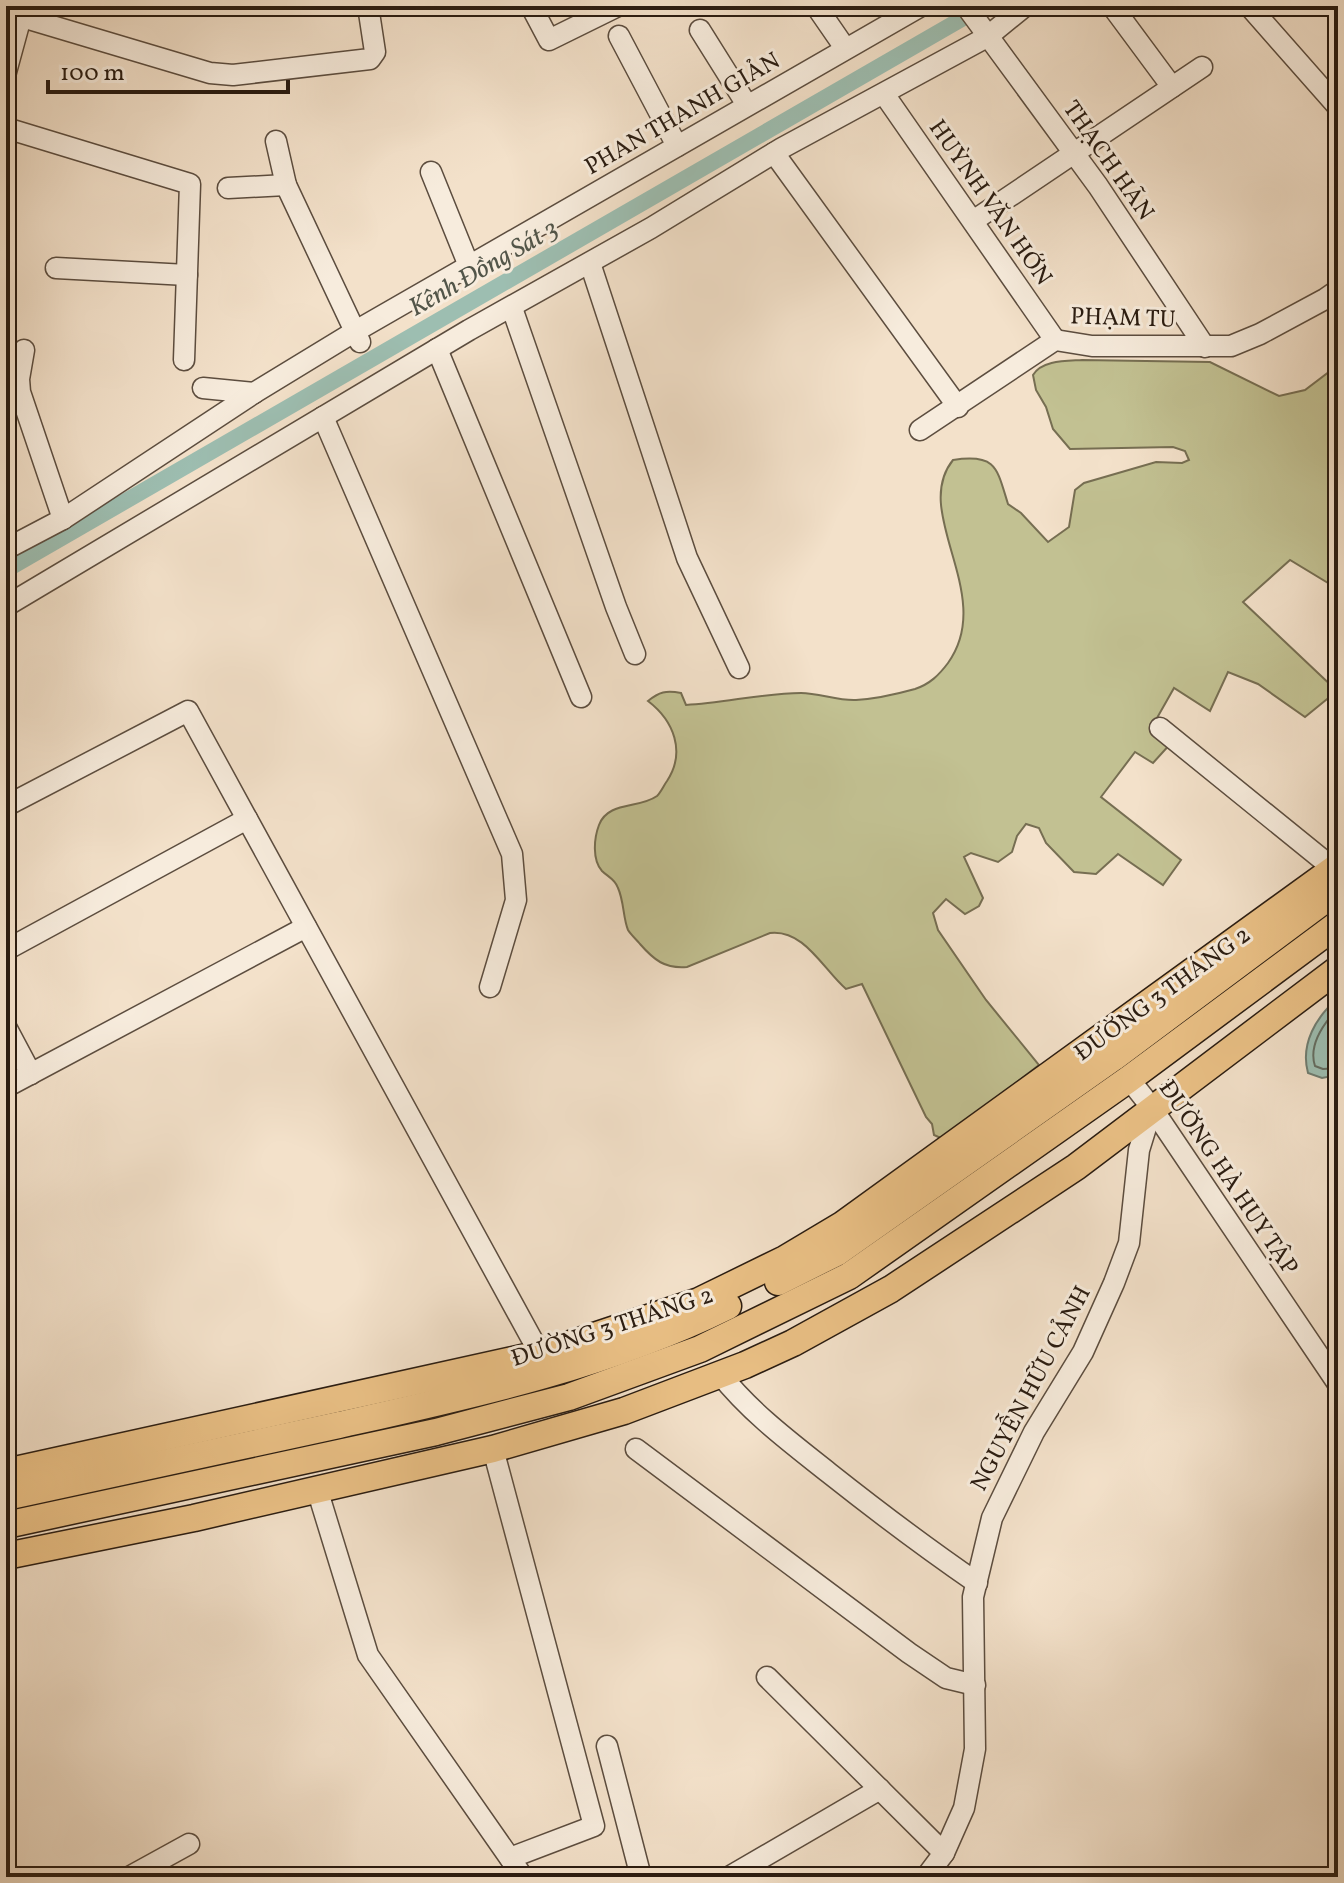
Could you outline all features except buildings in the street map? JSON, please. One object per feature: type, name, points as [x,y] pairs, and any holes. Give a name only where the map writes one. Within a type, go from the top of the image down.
[{"type":"main road","name":"ĐƯỜNG 3 THÁNG 2","points":[[6,1525],[436,1432],[569,1397],[700,1349],[849,1276],[1337,875]]},
{"type":"main road","name":"ĐƯỜNG 3 THÁNG 2","points":[[6,1472],[540,1354],[699,1301],[785,1259],[1338,924]]},
{"type":"main road","points":[[6,1556],[194,1518],[493,1449],[594,1421],[793,1343],[891,1289],[1076,1167],[1338,969]]},
{"type":"main road","name":"ĐƯỜNG 3 THÁNG 2","points":[[6,1497],[434,1404],[566,1371],[694,1323],[838,1252],[1113,1058]]},
{"type":"street","points":[[6,72],[23,12],[210,73],[233,75],[370,59],[375,52],[368,6]]},
{"type":"street","points":[[531,6],[549,40],[618,6]]},
{"type":"street","points":[[816,6],[845,48]]},
{"type":"street","name":"PHAN THANH GIẢN","points":[[6,549],[63,519],[254,393],[357,337],[469,266],[921,6]]},
{"type":"street","name":"THẠCH HÃN","points":[[966,6],[1075,155],[1205,347]]},
{"type":"street","points":[[6,606],[774,153],[987,36],[1025,6]]},
{"type":"street","points":[[1112,6],[1172,87]]},
{"type":"street","points":[[1249,6],[1338,107]]},
{"type":"street","points":[[700,30],[747,105]]},
{"type":"street","points":[[619,36],[677,146]]},
{"type":"street","points":[[973,221],[1202,67]]},
{"type":"street","name":"HUỲNH VĂN HỚN","points":[[884,94],[1055,340]]},
{"type":"street","points":[[6,128],[190,184],[184,360]]},
{"type":"street","points":[[276,141],[286,185],[357,337]]},
{"type":"street","points":[[774,153],[958,407]]},
{"type":"street","points":[[431,172],[469,266]]},
{"type":"street","points":[[228,188],[286,185]]},
{"type":"street","points":[[590,263],[687,558],[739,668]]},
{"type":"street","points":[[56,268],[187,275]]},
{"type":"street","name":"PHẠM TU","points":[[920,430],[1055,340],[1092,346],[1231,346],[1338,290]]},
{"type":"street","points":[[512,308],[635,654]]},
{"type":"street","points":[[437,349],[581,697]]},
{"type":"street","points":[[24,350],[20,392],[63,519]]},
{"type":"street","points":[[203,388],[254,393]]},
{"type":"street","points":[[323,417],[512,854],[516,900],[490,987]]},
{"type":"street","points":[[6,806],[188,711],[540,1354]]},
{"type":"street","points":[[1160,728],[1337,875]]},
{"type":"street","points":[[6,950],[247,819]]},
{"type":"street","points":[[6,1087],[306,927]]},
{"type":"street","points":[[6,1027],[31,1074]]},
{"type":"street","name":"ĐƯỜNG HÀ HUY TẬP","points":[[1113,1058],[1152,1108],[1338,1384]]},
{"type":"street","name":"NGUYỄN HỮU CẢNH","points":[[926,1877],[944,1853],[964,1808],[975,1749],[973,1597],[992,1518],[1034,1432],[1083,1352],[1114,1283],[1129,1243],[1139,1150],[1152,1108]]},
{"type":"street","points":[[720,1374],[737,1396],[772,1428],[912,1539],[977,1583]]},
{"type":"street","points":[[493,1449],[594,1826],[510,1858]]},
{"type":"street","points":[[636,1449],[909,1653],[946,1678],[975,1685]]},
{"type":"street","points":[[317,1489],[368,1655],[523,1877]]},
{"type":"street","points":[[767,1677],[944,1853]]},
{"type":"street","points":[[607,1746],[641,1877]]},
{"type":"street","points":[[729,1877],[880,1789]]},
{"type":"street","points":[[129,1877],[189,1844]]},
{"type":"shaded area","points":[[1082,360],[1210,362],[1279,396],[1305,390],[1338,365],[1338,589],[1290,560],[1243,602],[1337,691],[1305,717],[1258,684],[1228,672],[1210,711],[1174,688],[1153,725],[1172,742],[1153,763],[1135,752],[1101,797],[1181,860],[1163,885],[1118,854],[1096,874],[1074,872],[1046,843],[1039,828],[1026,824],[1017,836],[1012,852],[998,862],[971,853],[964,857],[983,898],[979,906],[965,914],[946,899],[933,913],[938,930],[986,1000],[1039,1065],[943,1139],[934,1135],[932,1124],[862,984],[846,989],[803,944],[782,933],[770,933],[687,967],[660,962],[628,930],[617,885],[602,871],[597,861],[596,836],[603,817],[609,812],[657,796],[673,770],[676,759],[674,738],[665,718],[648,701],[659,694],[681,693],[686,705],[801,693],[856,700],[915,689],[930,682],[941,671],[961,637],[963,610],[960,583],[941,505],[942,481],[953,460],[979,459],[993,466],[1008,504],[1021,513],[1048,542],[1069,527],[1075,490],[1084,483],[1156,462],[1182,463],[1189,460],[1185,451],[1173,447],[1070,449],[1053,429],[1033,375],[1048,364]]},
{"type":"water","points":[[1338,998],[1338,1075],[1322,1078],[1308,1073],[1308,1042],[1317,1022]]},
{"type":"waterway","name":"Kênh Đồng Sát 3","points":[[6,570],[984,6]]}]
